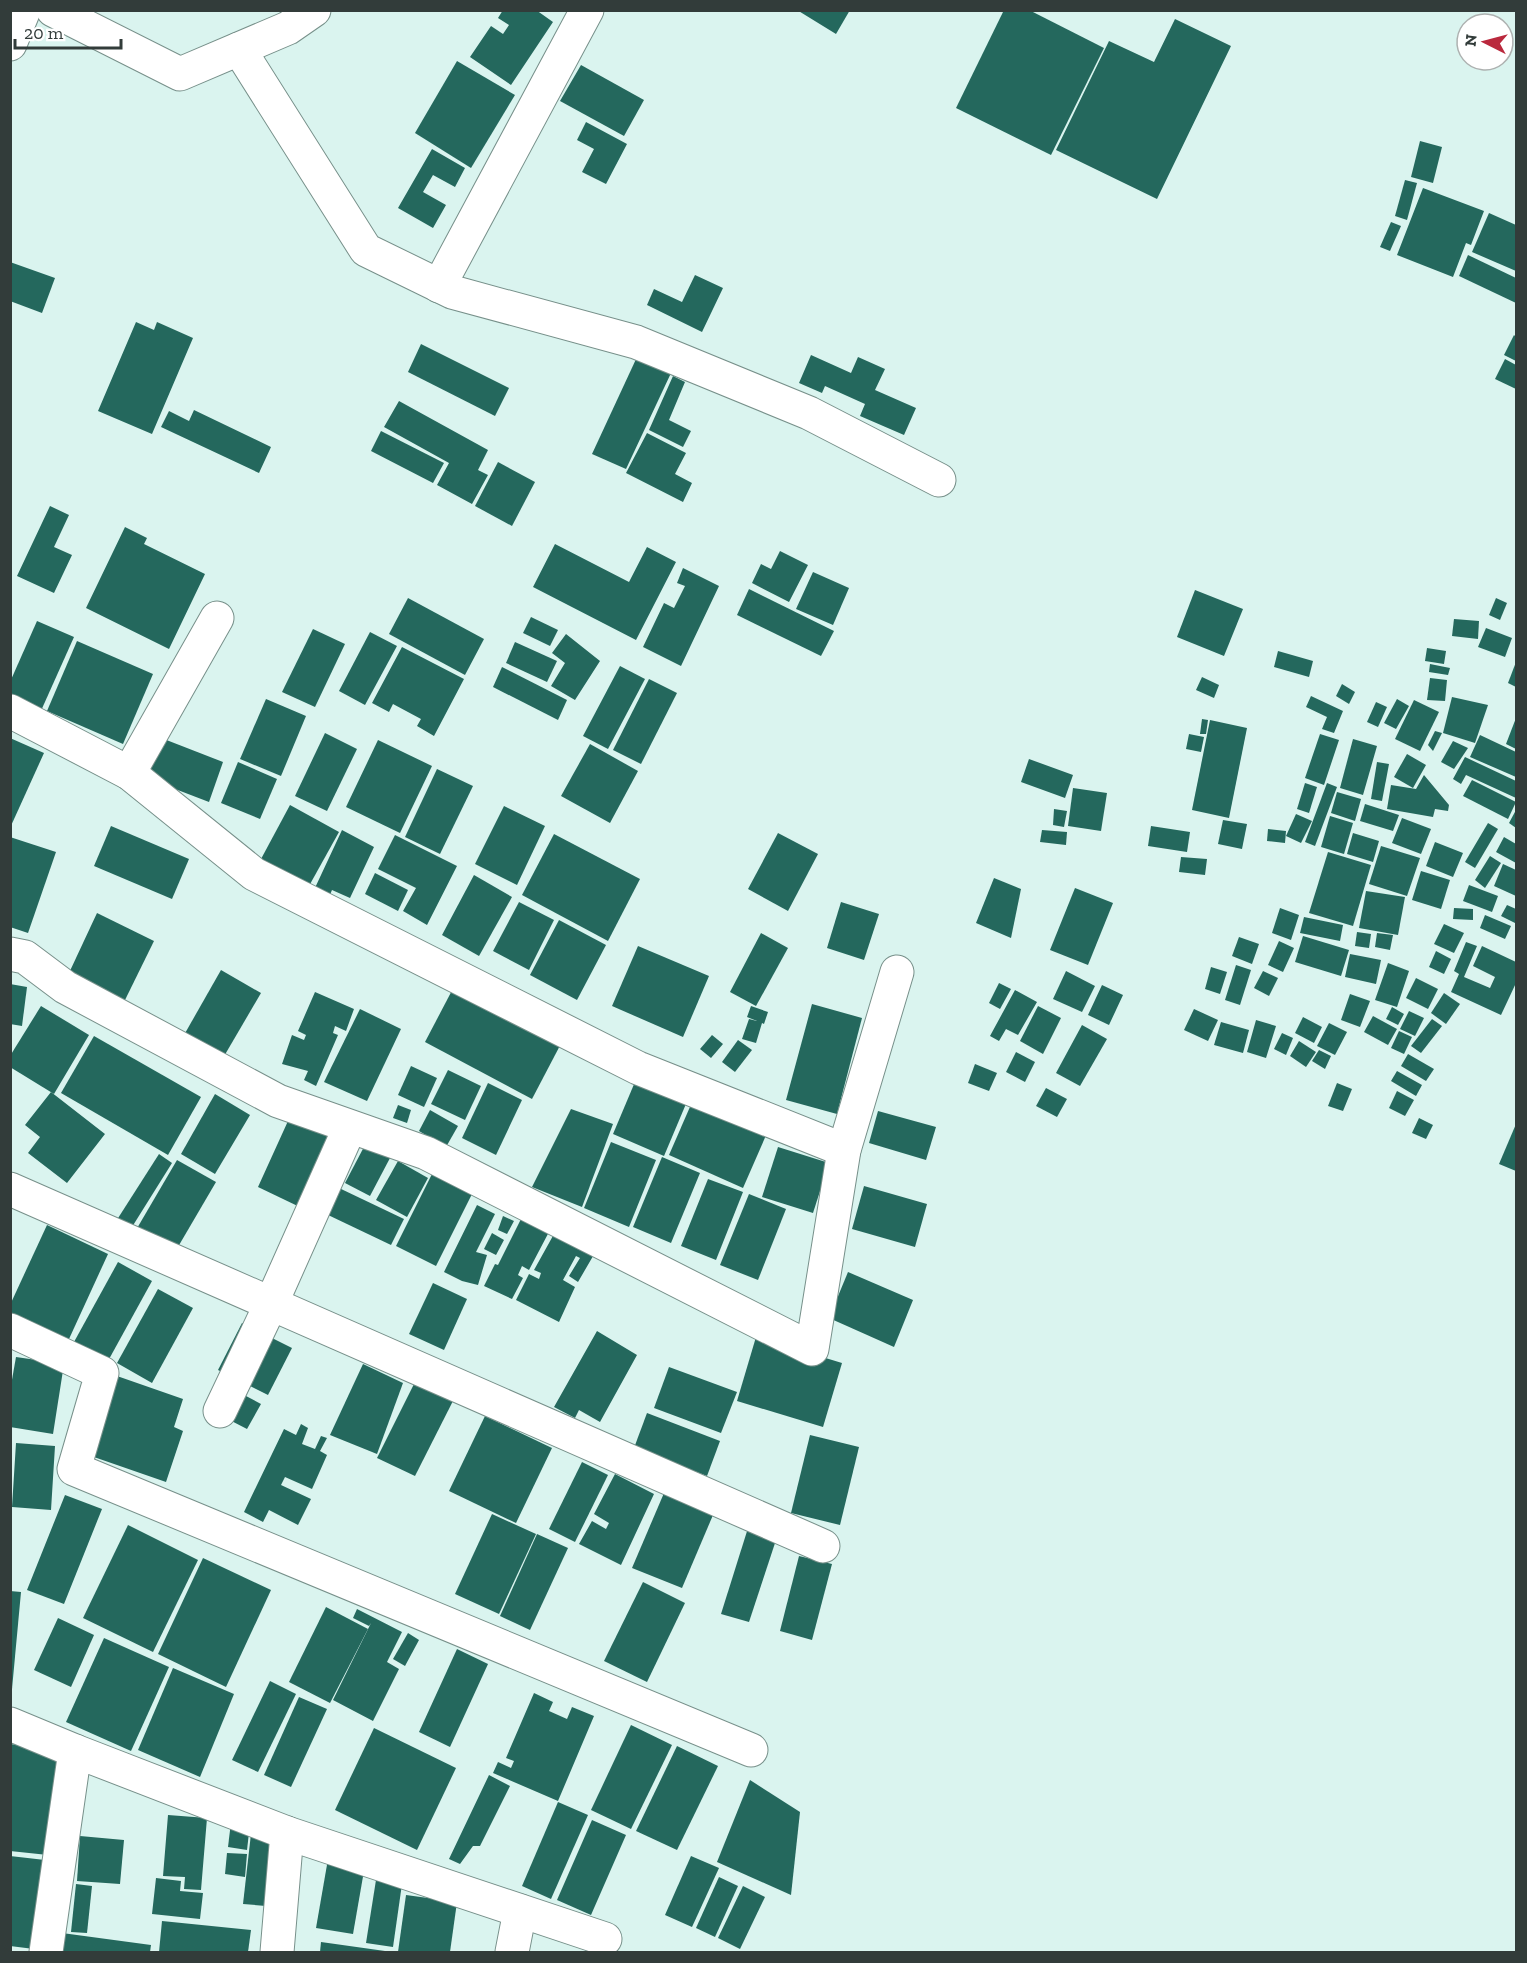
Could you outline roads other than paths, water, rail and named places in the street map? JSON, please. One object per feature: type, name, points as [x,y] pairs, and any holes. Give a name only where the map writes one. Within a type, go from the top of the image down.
[{"type":"street","points":[[10,44],[24,10]]},
{"type":"street","points":[[53,10],[180,74],[288,28],[314,10]]},
{"type":"street","points":[[439,286],[587,10]]},
{"type":"street","points":[[238,49],[366,250],[452,292],[636,342],[809,413],[939,480]]},
{"type":"street","points":[[129,773],[217,618]]},
{"type":"street","points":[[10,711],[129,773],[254,874],[638,1068],[844,1150]]},
{"type":"street","points":[[10,954],[25,957],[65,987],[278,1101],[426,1153],[812,1349],[844,1150],[897,972]]},
{"type":"street","points":[[220,1411],[271,1304],[350,1126]]},
{"type":"street","points":[[10,1189],[823,1546]]},
{"type":"street","points":[[10,1330],[102,1373],[74,1469],[751,1750]]},
{"type":"street","points":[[10,1724],[287,1833],[604,1939]]},
{"type":"street","points":[[46,1953],[75,1750]]},
{"type":"street","points":[[277,1953],[287,1833]]},
{"type":"street","points":[[512,1953],[520,1911]]}]
